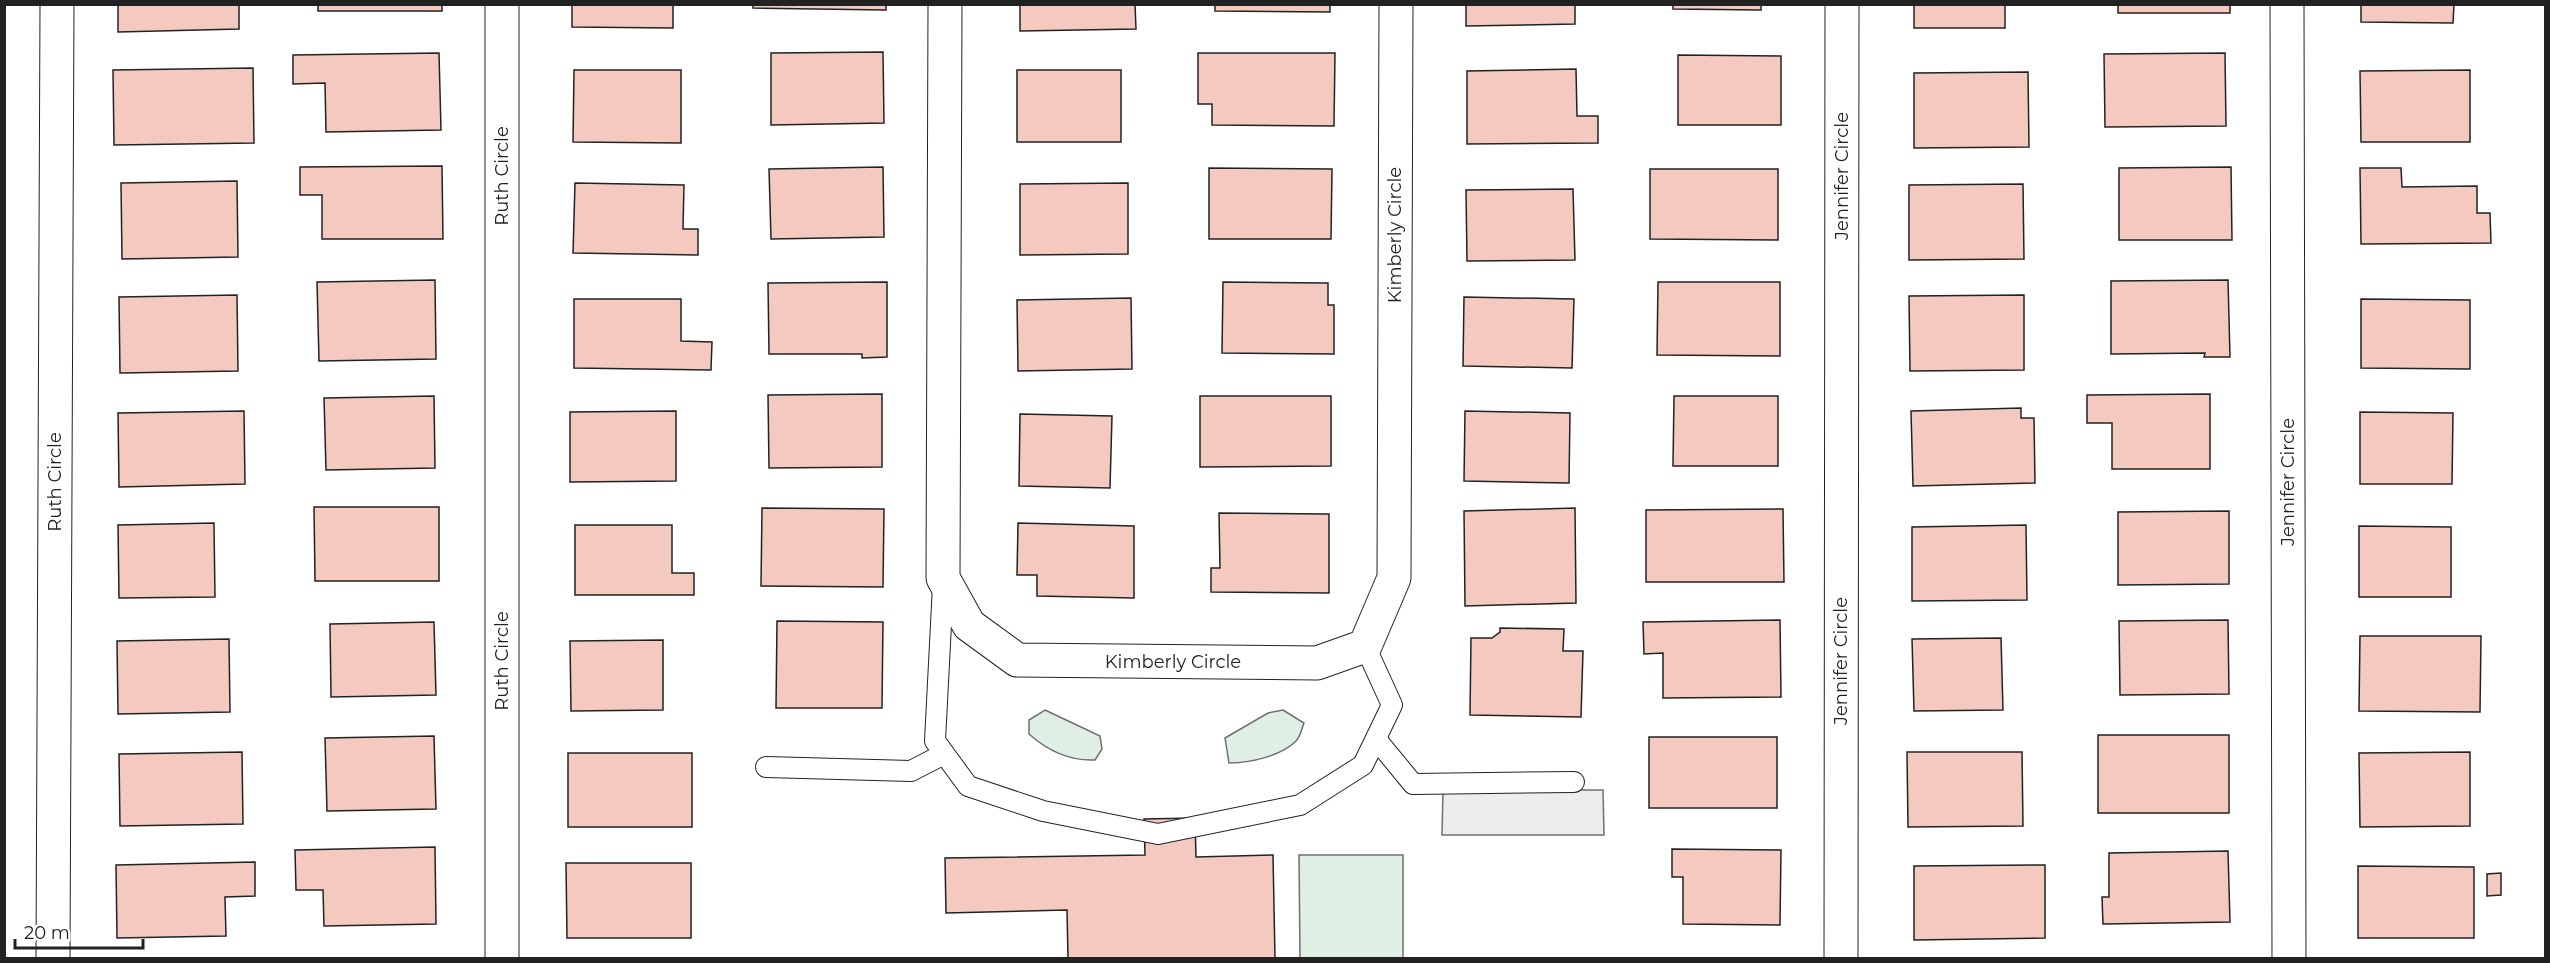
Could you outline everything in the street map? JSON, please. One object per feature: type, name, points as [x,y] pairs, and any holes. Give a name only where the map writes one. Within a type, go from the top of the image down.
[{"type":"street","name":"Ruth Circle","points":[[53,958],[57,4]]},
{"type":"street","name":"Ruth Circle","points":[[502,4],[502,958]]},
{"type":"street","name":"Kimberly Circle","points":[[945,4],[943,578],[969,625],[1017,660],[1317,663],[1365,646],[1394,578],[1396,4]]},
{"type":"street","name":"Jennifer Circle","points":[[1840,958],[1842,4]]},
{"type":"street","name":"Jennifer Circle","points":[[2287,4],[2289,958]]},
{"type":"lane","points":[[943,578],[936,741],[968,786],[1043,811],[1158,834],[1300,805],[1364,765],[1392,705],[1365,646]]},
{"type":"lane","points":[[1376,739],[1413,784],[1574,782]]},
{"type":"lane","points":[[766,767],[911,771],[945,754]]},
{"type":"green space","points":[[1045,710],[1100,736],[1102,749],[1095,760],[1077,759],[1060,754],[1029,734],[1029,720]]},
{"type":"green space","points":[[1283,710],[1304,723],[1296,741],[1282,751],[1265,758],[1229,763],[1225,738],[1268,713]]},
{"type":"green space","points":[[1299,855],[1403,855],[1403,958],[1300,958]]},
{"type":"shaded area","points":[[1443,790],[1603,790],[1604,835],[1442,835]]},
{"type":"building","points":[[118,4],[239,4],[239,29],[118,32]]},
{"type":"building","points":[[318,4],[442,4],[442,11],[318,11]]},
{"type":"building","points":[[572,4],[673,4],[673,28],[572,27]]},
{"type":"building","points":[[753,4],[886,4],[886,10],[753,8]]},
{"type":"building","points":[[1020,4],[1135,4],[1136,29],[1020,31]]},
{"type":"building","points":[[1215,4],[1330,4],[1330,12],[1215,11]]},
{"type":"building","points":[[1466,4],[1575,4],[1575,24],[1466,26]]},
{"type":"building","points":[[1673,4],[1761,4],[1761,10],[1673,9]]},
{"type":"building","points":[[1914,4],[2005,4],[2005,28],[1914,28]]},
{"type":"building","points":[[2118,4],[2230,4],[2230,13],[2118,13]]},
{"type":"building","points":[[2361,4],[2454,4],[2453,23],[2361,22]]},
{"type":"building","points":[[883,52],[884,123],[771,125],[771,53]]},
{"type":"building","points":[[439,53],[441,130],[326,132],[325,83],[293,84],[293,55]]},
{"type":"building","points":[[1198,53],[1335,53],[1334,126],[1212,125],[1212,104],[1198,104]]},
{"type":"building","points":[[2225,53],[2226,126],[2105,127],[2104,54]]},
{"type":"building","points":[[1678,55],[1781,56],[1781,125],[1678,125]]},
{"type":"building","points":[[253,68],[254,143],[114,145],[113,70]]},
{"type":"building","points":[[1576,69],[1577,116],[1598,116],[1598,143],[1467,144],[1467,71]]},
{"type":"building","points":[[574,70],[681,70],[681,143],[573,142]]},
{"type":"building","points":[[1017,70],[1121,70],[1121,142],[1017,142]]},
{"type":"building","points":[[2470,70],[2470,142],[2361,142],[2360,71]]},
{"type":"building","points":[[2028,72],[2029,147],[1914,148],[1914,73]]},
{"type":"building","points":[[442,166],[443,239],[322,239],[322,195],[300,195],[300,167]]},
{"type":"building","points":[[883,167],[884,237],[771,239],[769,169]]},
{"type":"building","points":[[2231,167],[2232,240],[2119,240],[2119,168]]},
{"type":"building","points":[[1209,168],[1332,169],[1331,239],[1209,239]]},
{"type":"building","points":[[2360,168],[2401,168],[2402,187],[2477,186],[2477,213],[2490,213],[2491,243],[2361,244]]},
{"type":"building","points":[[1650,169],[1778,169],[1778,240],[1650,239]]},
{"type":"building","points":[[237,181],[238,257],[122,259],[121,183]]},
{"type":"building","points":[[575,183],[684,185],[683,229],[698,229],[698,255],[573,253]]},
{"type":"building","points":[[1128,183],[1128,254],[1020,255],[1020,184]]},
{"type":"building","points":[[2023,184],[2024,259],[1909,260],[1909,185]]},
{"type":"building","points":[[1573,189],[1575,260],[1467,261],[1466,190]]},
{"type":"building","points":[[435,280],[436,359],[319,361],[317,282]]},
{"type":"building","points":[[2228,280],[2230,357],[2204,357],[2205,353],[2111,354],[2111,281]]},
{"type":"building","points":[[887,282],[887,357],[862,358],[862,354],[769,354],[768,283]]},
{"type":"building","points":[[1223,282],[1328,283],[1328,305],[1334,305],[1334,354],[1222,353]]},
{"type":"building","points":[[1658,282],[1780,282],[1780,356],[1657,355]]},
{"type":"building","points":[[237,295],[238,371],[120,373],[119,297]]},
{"type":"building","points":[[2024,295],[2024,370],[1910,371],[1909,296]]},
{"type":"building","points":[[1464,297],[1574,299],[1572,368],[1463,366]]},
{"type":"building","points":[[1131,298],[1132,369],[1018,371],[1017,300]]},
{"type":"building","points":[[574,299],[681,299],[681,341],[712,342],[711,370],[574,368]]},
{"type":"building","points":[[2361,299],[2470,300],[2470,369],[2361,368]]},
{"type":"building","points":[[882,394],[882,467],[769,468],[768,395]]},
{"type":"building","points":[[2210,394],[2210,469],[2112,469],[2112,423],[2087,423],[2087,395]]},
{"type":"building","points":[[434,396],[435,468],[326,470],[324,398]]},
{"type":"building","points":[[1200,396],[1331,396],[1331,466],[1200,467]]},
{"type":"building","points":[[1674,396],[1778,396],[1778,466],[1673,466]]},
{"type":"building","points":[[2021,408],[2021,418],[2034,418],[2035,483],[1913,486],[1911,411]]},
{"type":"building","points":[[244,411],[245,484],[119,487],[118,413]]},
{"type":"building","points":[[676,411],[676,481],[570,482],[570,412]]},
{"type":"building","points":[[1465,411],[1570,413],[1569,483],[1464,481]]},
{"type":"building","points":[[2360,412],[2453,413],[2452,484],[2360,484]]},
{"type":"building","points":[[1020,414],[1112,416],[1110,488],[1019,486]]},
{"type":"building","points":[[314,507],[439,507],[439,581],[315,581]]},
{"type":"building","points":[[762,508],[884,509],[883,587],[761,586]]},
{"type":"building","points":[[1575,508],[1576,603],[1465,606],[1464,511]]},
{"type":"building","points":[[1783,509],[1784,582],[1646,582],[1646,510]]},
{"type":"building","points":[[2229,511],[2229,584],[2118,585],[2118,512]]},
{"type":"building","points":[[1219,513],[1329,514],[1329,593],[1211,592],[1211,568],[1220,568]]},
{"type":"building","points":[[214,523],[215,597],[119,598],[118,525]]},
{"type":"building","points":[[1018,523],[1134,526],[1134,598],[1037,596],[1037,575],[1017,575]]},
{"type":"building","points":[[575,525],[672,525],[672,573],[694,573],[694,595],[575,595]]},
{"type":"building","points":[[2026,525],[2027,600],[1912,601],[1912,527]]},
{"type":"building","points":[[2359,526],[2451,527],[2451,597],[2359,597]]},
{"type":"building","points":[[1780,620],[1781,697],[1663,698],[1663,653],[1644,654],[1643,622]]},
{"type":"building","points":[[2228,620],[2229,694],[2120,695],[2119,621]]},
{"type":"building","points":[[777,621],[883,622],[882,708],[776,708]]},
{"type":"building","points":[[434,622],[436,695],[331,697],[330,624]]},
{"type":"building","points":[[1500,628],[1564,629],[1563,651],[1583,651],[1581,717],[1470,715],[1471,638],[1492,638],[1500,632]]},
{"type":"building","points":[[2360,636],[2481,636],[2480,712],[2359,711]]},
{"type":"building","points":[[2001,638],[2003,710],[1914,711],[1912,639]]},
{"type":"building","points":[[229,639],[230,712],[118,714],[117,641]]},
{"type":"building","points":[[663,640],[663,710],[571,711],[570,641]]},
{"type":"building","points":[[2098,735],[2229,735],[2229,813],[2098,813]]},
{"type":"building","points":[[434,736],[436,809],[327,811],[325,738]]},
{"type":"building","points":[[1649,737],[1777,737],[1777,808],[1649,808]]},
{"type":"building","points":[[242,752],[243,824],[120,826],[119,754]]},
{"type":"building","points":[[1907,752],[2022,752],[2023,826],[1908,827]]},
{"type":"building","points":[[2470,752],[2470,826],[2360,827],[2359,753]]},
{"type":"building","points":[[568,753],[692,753],[692,827],[568,827]]},
{"type":"building","points":[[1195,818],[1196,857],[1273,855],[1275,958],[1068,958],[1067,910],[946,913],[945,858],[1145,855],[1144,819]]},
{"type":"building","points":[[435,847],[436,924],[324,926],[323,890],[296,890],[295,850]]},
{"type":"building","points":[[1672,849],[1781,850],[1780,925],[1683,924],[1683,877],[1672,877]]},
{"type":"building","points":[[2228,851],[2230,922],[2103,924],[2102,897],[2109,897],[2109,853]]},
{"type":"building","points":[[255,862],[255,896],[225,897],[226,936],[117,938],[116,865]]},
{"type":"building","points":[[566,863],[691,863],[691,938],[567,938]]},
{"type":"building","points":[[2045,865],[2045,938],[1914,940],[1914,866]]},
{"type":"building","points":[[2358,866],[2474,867],[2474,938],[2358,938]]},
{"type":"building","points":[[2501,873],[2501,895],[2487,896],[2487,874]]}]
